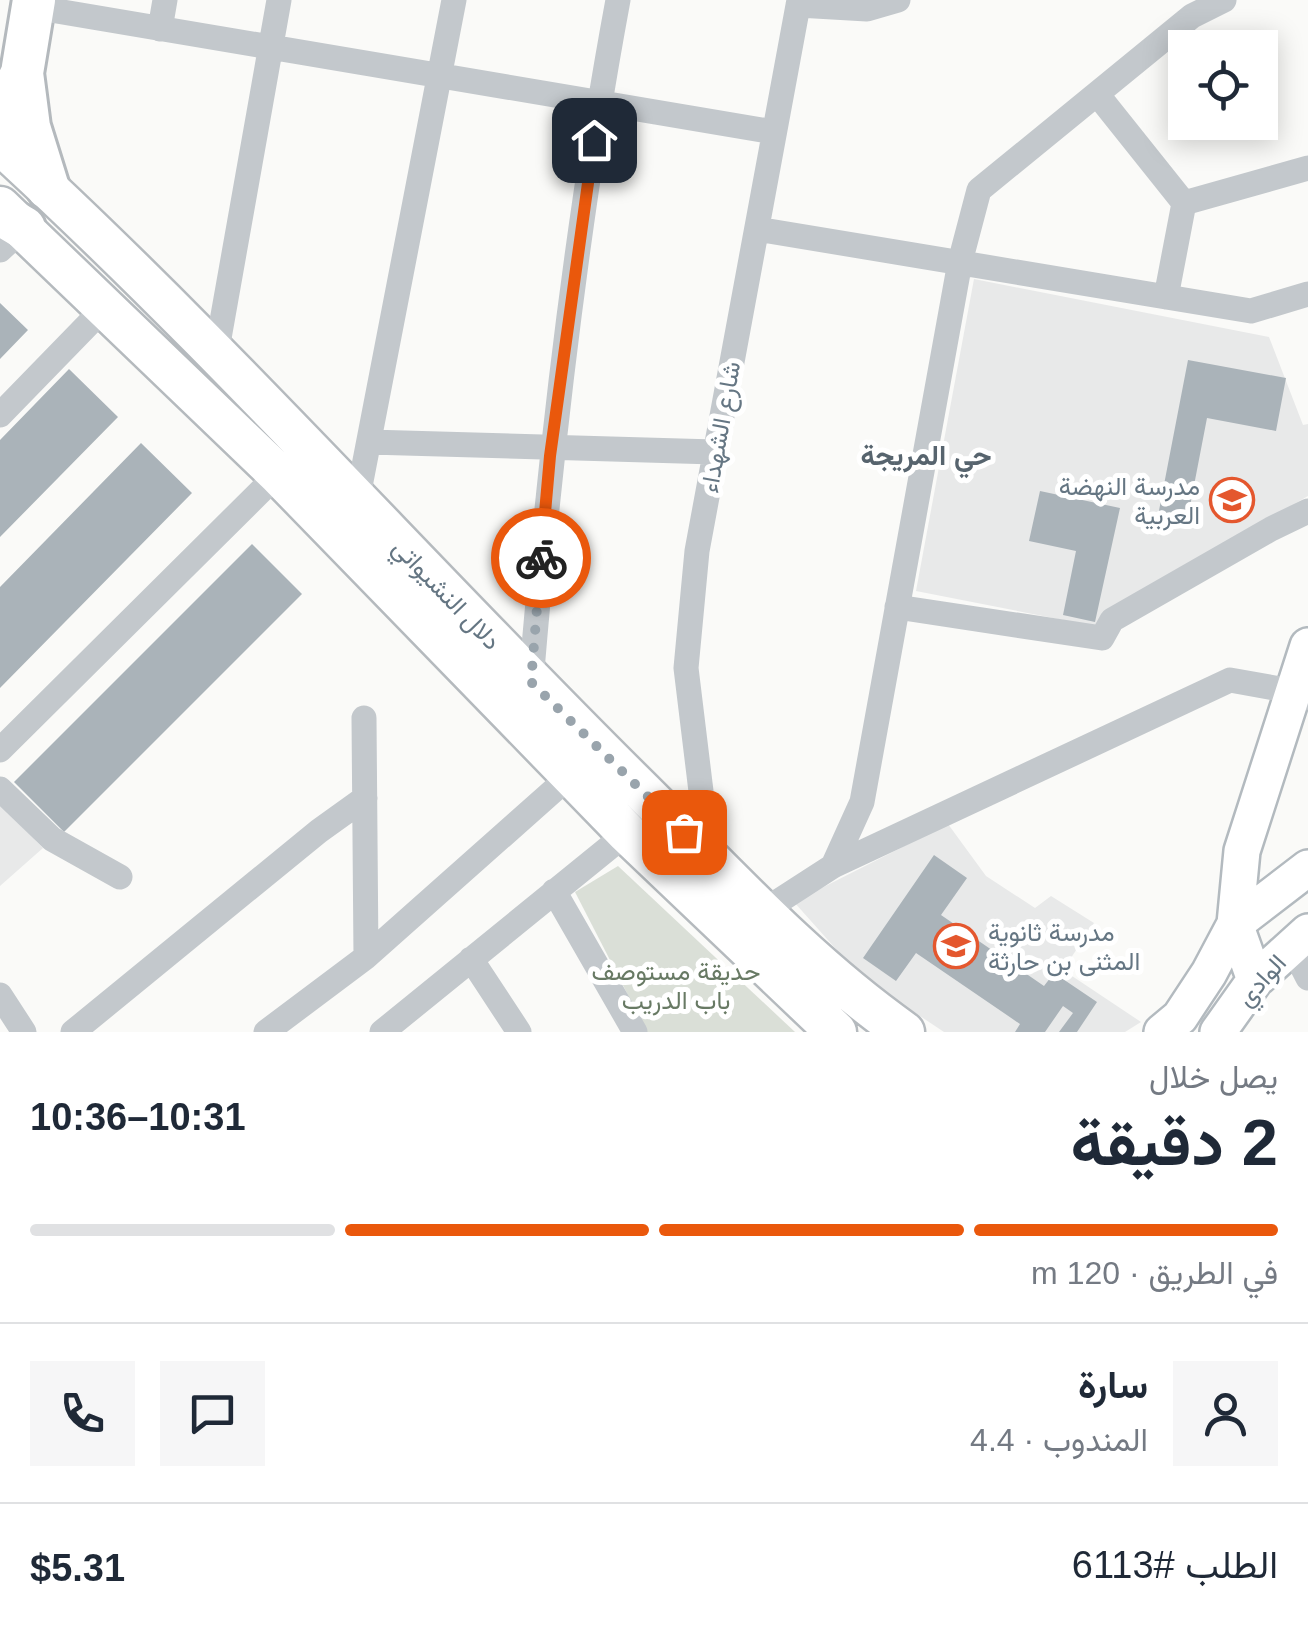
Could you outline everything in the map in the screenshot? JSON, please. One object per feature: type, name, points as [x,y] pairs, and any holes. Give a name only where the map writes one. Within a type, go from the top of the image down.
[{"type":"highway","points":[[0,118],[22,73],[34,4]]},
{"type":"highway","points":[[22,73],[29,127],[48,188]]},
{"type":"main road","name":"دلال النشيواتي","points":[[0,144],[216,355],[531,682],[762,912],[855,997],[904,1032]]},
{"type":"main road","points":[[6,225],[106,306],[278,474],[627,832],[836,1032]]},
{"type":"main road","points":[[1162,1032],[1180,1018],[1235,924],[1242,851],[1300,696],[1308,646]]},
{"type":"main road","points":[[1235,924],[1308,868]]},
{"type":"main road","points":[[1235,924],[1255,980]]},
{"type":"main road","name":"الوادي","points":[[1218,1032],[1255,980],[1300,939]]},
{"type":"street","points":[[160,28],[165,0]]},
{"type":"street","points":[[216,355],[280,0]]},
{"type":"street","points":[[358,502],[454,0]]},
{"type":"street","points":[[531,682],[552,446],[599,102],[618,0]]},
{"type":"street","points":[[798,3],[867,9],[898,0]]},
{"type":"street","points":[[833,866],[862,802],[960,262],[979,190],[1192,16],[1224,0]]},
{"type":"street","name":"شارع الشهداء","points":[[709,857],[686,668],[698,550],[798,3]]},
{"type":"street","points":[[34,4],[774,132]]},
{"type":"street","points":[[1097,94],[1184,203],[1166,297]]},
{"type":"street","points":[[1184,203],[1308,168]]},
{"type":"street","points":[[757,228],[1251,311],[1308,294]]},
{"type":"street","points":[[0,415],[106,306]]},
{"type":"street","points":[[369,442],[715,452]]},
{"type":"street","points":[[0,750],[278,474]]},
{"type":"street","points":[[897,607],[1102,638],[1112,620],[1308,511]]},
{"type":"street","points":[[762,912],[833,866],[1230,680],[1300,696]]},
{"type":"street","points":[[364,718],[366,957]]},
{"type":"street","points":[[266,1032],[366,957],[571,775]]},
{"type":"street","points":[[0,789],[52,839],[120,876]]},
{"type":"street","points":[[72,1032],[365,798]]},
{"type":"street","points":[[382,1032],[627,832]]},
{"type":"street","points":[[554,891],[635,1032]]},
{"type":"street","points":[[1300,939],[1308,978]]},
{"type":"street","points":[[471,959],[519,1032]]},
{"type":"street","points":[[0,995],[24,1032]]},
{"type":"shaded area","points":[[974,279],[1269,337],[1303,425],[1308,424],[1308,496],[1105,614],[1099,627],[916,591]]},
{"type":"shaded area","points":[[0,805],[43,848],[0,886]]},
{"type":"shaded area","name":"مدرسة ثانوية المثنى بن حارثة","points":[[948,824],[986,876],[1035,908],[1051,896],[1094,923],[1063,970],[1141,1022],[1125,1032],[944,1032],[860,976],[794,902]]},
{"type":"green space","name":"حديقة مستوصف باب الدريب","points":[[618,866],[795,1032],[647,1032],[575,892]]},
{"type":"building","points":[[0,303],[28,330],[0,359]]},
{"type":"building","points":[[1188,360],[1286,378],[1276,431],[1207,418],[1186,527],[1157,521]]},
{"type":"building","points":[[69,369],[118,417],[0,537],[0,440]]},
{"type":"building","points":[[141,443],[192,493],[0,688],[0,587]]},
{"type":"building","points":[[1040,491],[1120,508],[1095,622],[1063,615],[1076,551],[1029,541]]},
{"type":"building","points":[[252,544],[302,594],[64,832],[14,782]]},
{"type":"building","points":[[934,855],[967,878],[941,915],[1044,986],[1054,973],[1097,1002],[1077,1032],[1059,1032],[1073,1013],[1063,1006],[1045,1032],[1015,1032],[1020,1024],[916,953],[896,981],[863,958]]},
{"type":"way so far","points":[[541,558],[531,682],[684,832]]},
{"type":"place","name":"مدرسة النهضة العربية","points":[[1232,500]]},
{"type":"place","name":"مدرسة ثانوية المثنى بن حارثة","points":[[956,946]]},
{"type":"district","name":"حي المريجة","points":[[926,455]]},
{"type":"route","points":[[541,558],[550,456],[594,140]]}]
